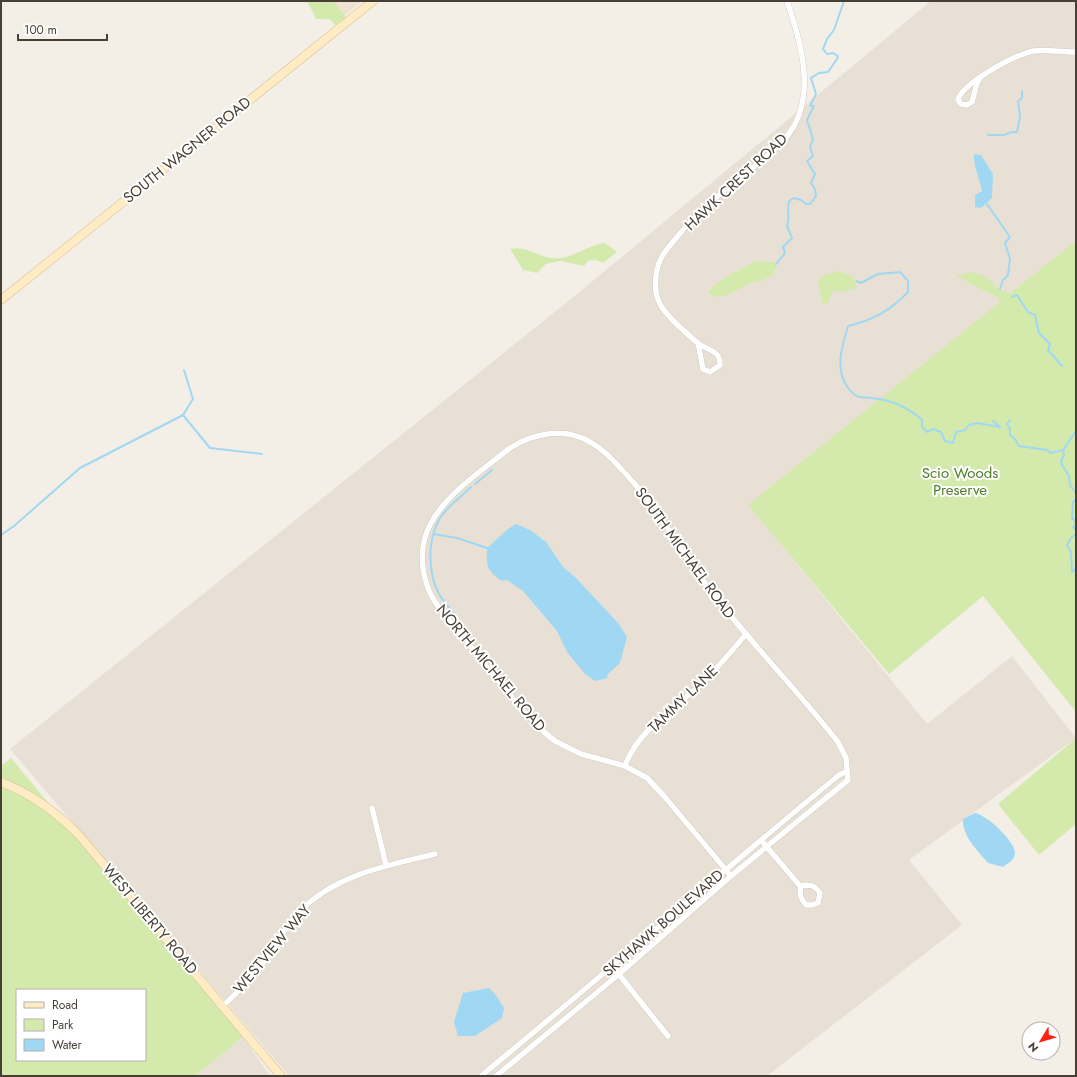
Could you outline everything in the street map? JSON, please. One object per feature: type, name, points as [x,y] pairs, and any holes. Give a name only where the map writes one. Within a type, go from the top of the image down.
[{"type":"main road","name":"SOUTH WAGNER ROAD","points":[[1,300],[373,1]]},
{"type":"main road","name":"WEST LIBERTY ROAD","points":[[1,782],[35,797],[62,817],[73,828],[281,1076]]},
{"type":"street","name":"HAWK CREST ROAD","points":[[698,343],[703,369],[710,372],[715,370],[720,365],[718,354],[698,343],[660,306],[655,282],[657,268],[664,254],[689,223],[714,199],[779,145],[795,123],[802,106],[805,87],[803,58],[787,1]]},
{"type":"street","points":[[981,77],[977,83],[972,102],[967,105],[961,104],[958,100],[964,89],[981,77],[1016,57],[1033,51],[1076,52]]},
{"type":"street","name":"SOUTH MICHAEL ROAD","points":[[510,448],[526,439],[560,433],[579,436],[596,445],[608,456],[651,504],[700,577],[844,750],[847,771]]},
{"type":"street","name":"NORTH MICHAEL ROAD","points":[[510,448],[450,498],[434,518],[423,546],[422,563],[426,583],[437,605],[488,668],[544,732],[554,741],[581,754],[625,766],[647,778],[731,876]]},
{"type":"street","name":"TAMMY LANE","points":[[625,766],[634,748],[658,721],[705,680],[746,634]]},
{"type":"street","name":"SKYHAWK BOULEVARD","points":[[481,1076],[613,967],[725,869],[839,775],[847,771],[848,780],[731,876],[618,975],[496,1076]]},
{"type":"street","points":[[372,808],[386,865]]},
{"type":"street","points":[[761,840],[801,887]]},
{"type":"street","name":"WESTVIEW WAY","points":[[223,1006],[259,968],[289,923],[308,904],[330,887],[352,876],[386,865],[435,854]]},
{"type":"street","points":[[613,967],[668,1036]]},
{"type":"shaded area","points":[[330,1],[362,1],[343,17]]},
{"type":"shaded area","points":[[931,1],[1076,1],[1076,243],[749,505],[927,724],[1012,656],[1076,738],[909,860],[962,925],[767,1076],[289,1076],[10,749],[577,294]]},
{"type":"shaded area","points":[[243,1037],[270,1076],[195,1076]]},
{"type":"green space","points":[[307,1],[333,1],[346,17],[335,25],[330,19],[316,19]]},
{"type":"green space","name":"Scio Woods Preserve","points":[[1076,241],[1076,712],[983,596],[889,674],[748,505],[1000,302],[998,298],[956,276],[971,272],[987,277],[997,288],[1009,294]]},
{"type":"green space","points":[[605,243],[617,252],[603,263],[596,260],[588,261],[584,266],[560,261],[546,264],[537,273],[523,270],[510,249],[524,249],[547,257],[561,258]]},
{"type":"green space","points":[[756,261],[775,262],[774,274],[760,282],[752,282],[728,295],[714,297],[707,292],[724,278]]},
{"type":"green space","points":[[838,271],[851,276],[855,280],[856,288],[843,292],[837,290],[832,293],[827,304],[822,303],[818,282],[822,276]]},
{"type":"green space","points":[[1076,738],[1076,824],[1039,855],[998,804]]},
{"type":"green space","points":[[11,758],[243,1037],[195,1076],[1,1076],[1,766]]},
{"type":"water","points":[[974,154],[981,155],[993,174],[992,198],[981,208],[975,207],[975,195],[982,191]]},
{"type":"water","points":[[516,524],[530,530],[546,542],[563,567],[576,578],[619,624],[627,637],[620,663],[608,674],[607,678],[595,681],[585,674],[567,652],[557,631],[523,591],[507,580],[502,581],[488,568],[487,548],[508,529]]},
{"type":"water","points":[[975,813],[986,818],[1000,829],[1014,848],[1014,858],[1003,867],[988,863],[968,837],[963,825],[963,819]]},
{"type":"water","points":[[489,988],[504,1008],[502,1018],[475,1036],[458,1036],[454,1022],[463,993]]},
{"type":"waterway","points":[[776,264],[785,253],[783,247],[792,238],[787,226],[789,201],[794,198],[801,200],[806,204],[810,204],[816,196],[815,189],[811,183],[815,174],[807,161],[813,156],[810,147],[813,139],[807,120],[814,106],[810,106],[816,94],[811,78],[819,73],[828,72],[837,59],[838,56],[833,53],[827,54],[823,49],[827,39],[834,30],[844,1]]},
{"type":"waterway","points":[[988,135],[1004,135],[1017,132],[1020,116],[1018,101],[1022,98],[1022,91]]},
{"type":"waterway","points":[[987,204],[1010,237],[1005,243],[1010,259],[1008,275],[1003,280],[1000,289]]},
{"type":"waterway","points":[[857,281],[861,283],[878,274],[900,272],[908,281],[908,292],[888,310],[881,314],[848,326],[840,358],[840,365],[841,373],[850,391],[858,396],[886,400],[905,408],[917,415],[922,420],[922,427],[927,432],[933,429],[941,432],[945,441],[953,443],[956,432],[965,430],[969,425],[977,423],[1000,427],[993,421]]},
{"type":"waterway","points":[[1012,297],[1017,295],[1028,312],[1035,315],[1039,333],[1050,344],[1048,350],[1062,366]]},
{"type":"waterway","points":[[183,415],[193,399],[184,370]]},
{"type":"waterway","points":[[1,535],[14,526],[80,468],[183,415],[210,448],[262,454]]},
{"type":"waterway","points":[[1010,420],[1007,424],[1010,429],[1010,435],[1015,439],[1019,446],[1047,450],[1050,453],[1063,450],[1076,431]]},
{"type":"waterway","points":[[1063,450],[1064,456],[1061,461],[1062,465],[1069,476],[1070,485],[1076,493]]},
{"type":"waterway","points":[[475,484],[492,470]]},
{"type":"waterway","points":[[454,614],[441,597],[435,586],[430,557],[432,538],[435,528],[442,515],[471,487]]},
{"type":"waterway","points":[[1076,499],[1073,502],[1072,518],[1076,522]]},
{"type":"waterway","points":[[1076,525],[1073,527],[1076,530]]},
{"type":"waterway","points":[[434,534],[457,538],[487,548]]},
{"type":"waterway","points":[[1076,534],[1071,538],[1067,545],[1071,552],[1072,572],[1076,568]]}]
